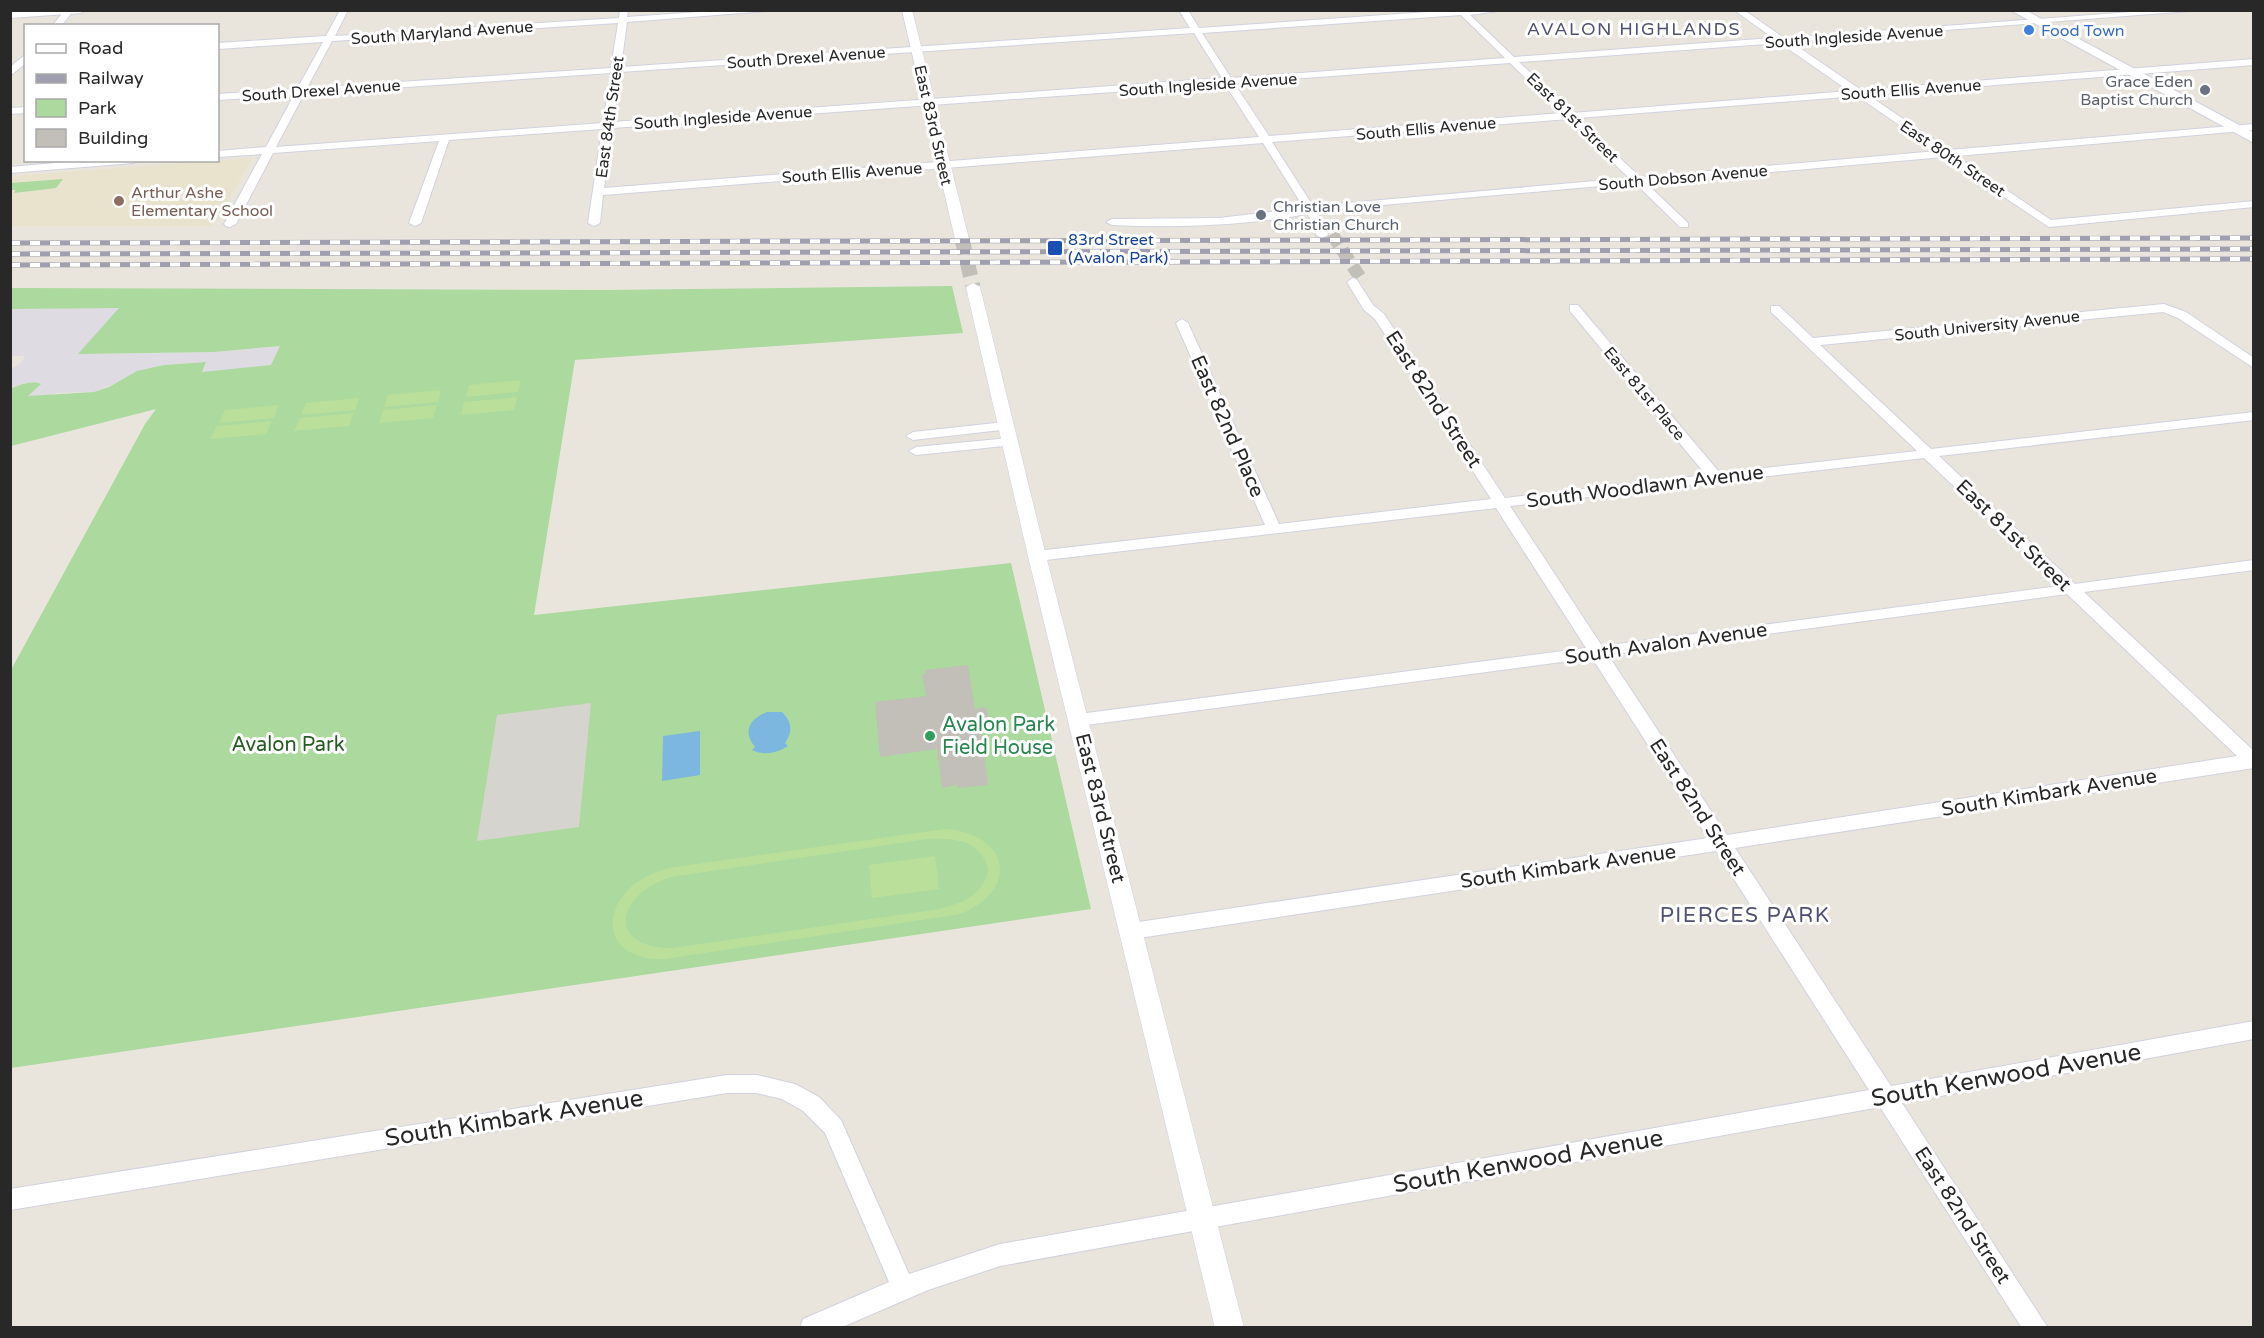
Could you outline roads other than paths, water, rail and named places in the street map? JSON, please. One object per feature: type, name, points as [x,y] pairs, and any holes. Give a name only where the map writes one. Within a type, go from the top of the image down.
[{"type":"main road","points":[[10,15],[81,10]]},
{"type":"main road","points":[[2015,10],[2253,139]]},
{"type":"street","points":[[230,224],[344,10]]},
{"type":"street","name":"South Maryland Avenue","points":[[219,46],[624,15],[775,10]]},
{"type":"street","name":"East 83rd Street","points":[[907,10],[962,239]]},
{"type":"street","points":[[1183,10],[1325,231]]},
{"type":"street","name":"South Drexel Avenue","points":[[219,97],[1501,10]]},
{"type":"street","name":"East 80th Street","points":[[1738,10],[2049,224],[2253,204]]},
{"type":"street","name":"South Ingleside Avenue","points":[[219,154],[2199,10]]},
{"type":"street","points":[[58,24],[69,11]]},
{"type":"street","name":"East 81st Street","points":[[1462,12],[1684,225]]},
{"type":"street","name":"East 84th Street","points":[[594,223],[624,15]]},
{"type":"street","points":[[10,73],[24,59]]},
{"type":"street","name":"South Ellis Avenue","points":[[599,192],[2253,62]]},
{"type":"street","name":"South Dobson Avenue","points":[[1112,222],[1159,225],[1191,223],[1639,180],[2253,127]]},
{"type":"street","points":[[415,223],[445,138]]},
{"type":"street","points":[[10,170],[108,162]]},
{"type":"street","name":"East 82nd Street","points":[[1358,282],[1368,307],[1380,317],[2036,1328]]},
{"type":"street","name":"East 83rd Street","points":[[973,287],[1037,556],[1230,1328]]},
{"type":"street","name":"East 81st Place","points":[[1574,308],[1716,478]]},
{"type":"street","name":"South University Avenue","points":[[1810,342],[2164,308],[2182,315],[2253,364]]},
{"type":"street","name":"East 81st Street","points":[[1775,309],[2253,761]]},
{"type":"street","name":"East 82nd Place","points":[[1182,323],[1274,529]]},
{"type":"street","name":"South Woodlawn Avenue","points":[[1037,556],[2253,416]]},
{"type":"street","points":[[913,436],[1007,434]]},
{"type":"street","points":[[916,451],[1007,434]]},
{"type":"street","name":"South Avalon Avenue","points":[[1079,720],[2253,564]]},
{"type":"street","name":"South Kimbark Avenue","points":[[1132,931],[2253,761]]},
{"type":"street","name":"South Kenwood Avenue","points":[[812,1328],[903,1287],[952,1268],[1000,1256],[2253,1030]]},
{"type":"street","name":"South Kimbark Avenue","points":[[10,1200],[727,1084],[757,1084],[787,1091],[811,1104],[833,1127],[903,1287]]},
{"type":"water","points":[[767,712],[782,712],[788,720],[790,731],[785,743],[788,746],[775,752],[761,753],[752,750],[755,747],[749,731],[752,722]]},
{"type":"water","points":[[700,731],[700,775],[662,781],[663,736]]},
{"type":"tunnel","points":[[1332,234],[1363,282]]},
{"type":"tunnel","points":[[962,239],[973,287]]},
{"type":"railway","points":[[10,243],[2254,238]]},
{"type":"railway","points":[[10,254],[2254,249]]},
{"type":"railway","points":[[10,265],[2254,259]]},
{"type":"place","name":"Food Town","points":[[2029,30]]},
{"type":"place","name":"Grace Eden Baptist Church","points":[[2205,90]]},
{"type":"place","name":"Arthur Ashe Elementary School","points":[[119,201]]},
{"type":"place","name":"Christian Love Christian Church","points":[[1261,215]]},
{"type":"place","name":"83rd Street (Avalon Park)","points":[[1055,248]]},
{"type":"place","name":"Avalon Park Field House","points":[[930,736]]},
{"type":"district","name":"AVALON HIGHLANDS","points":[[1634,29]]},
{"type":"district","name":"PIERCES PARK","points":[[1745,915]]},
{"type":"park label","name":"Avalon Park","points":[[288,744]]}]
